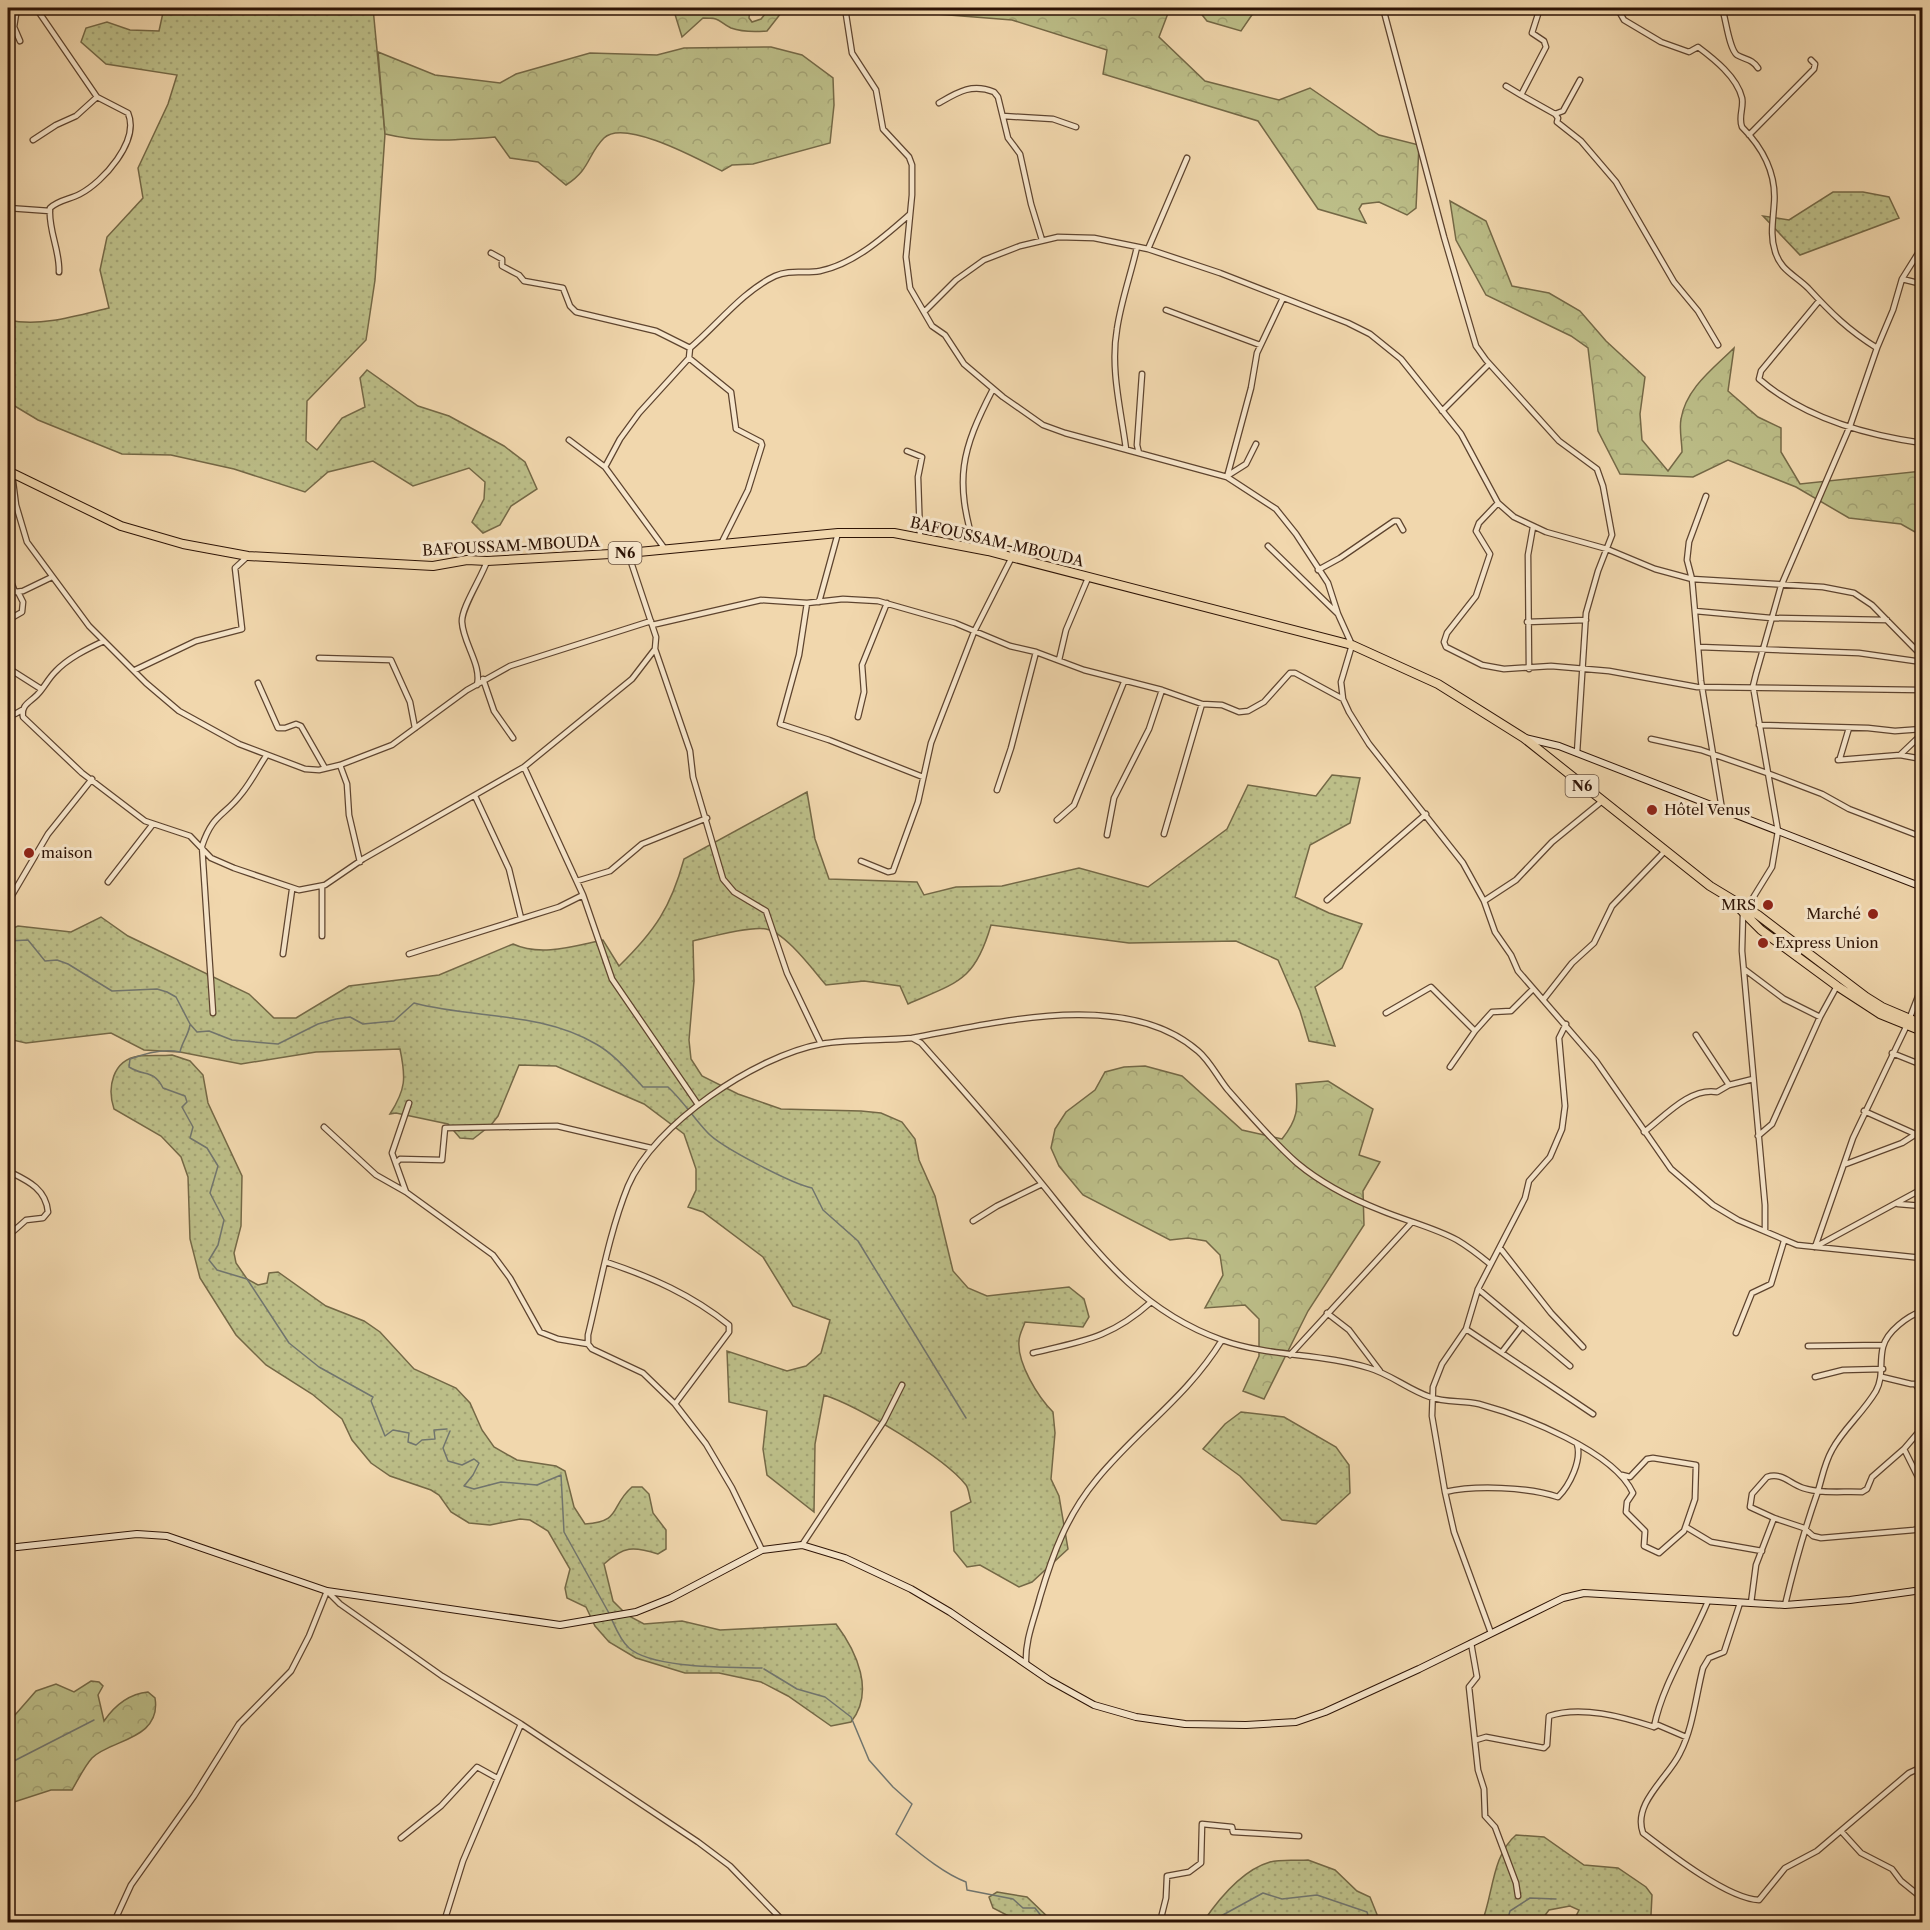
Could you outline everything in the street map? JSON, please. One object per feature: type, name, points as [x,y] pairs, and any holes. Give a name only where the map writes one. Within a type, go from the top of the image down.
[{"type":"highway","name":"BAFOUSSAM-MBOUDA","points":[[10,472],[121,526],[183,544],[248,556],[433,566],[467,560],[487,561],[628,553],[838,533],[920,536],[1012,557],[1352,645],[1438,684],[1524,738],[1601,802],[1880,1014],[1923,1024]]},
{"type":"highway","name":"BAFOUSSAM-MBOUDA","points":[[1908,1022],[1923,1031]]},
{"type":"street","points":[[17,8],[14,27],[20,41]]},
{"type":"street","points":[[36,8],[97,97],[129,116],[126,144],[112,166],[81,194],[54,204],[50,211],[51,231],[60,259],[59,272]]},
{"type":"street","points":[[845,8],[852,53],[876,90],[883,129],[909,157],[912,165],[907,272],[911,292],[932,326],[945,335],[964,364],[993,389],[1051,429],[1227,477],[1276,509],[1296,534],[1332,592],[1338,614],[1352,645],[1341,676],[1343,699],[1369,744],[1463,863],[1484,902],[1495,932],[1512,955],[1518,971],[1596,1061],[1671,1169],[1689,1187],[1738,1220],[1784,1241],[1923,1258]]},
{"type":"street","points":[[1383,8],[1473,337],[1489,364],[1559,441],[1597,469],[1612,528],[1593,586],[1586,620],[1576,753]]},
{"type":"street","points":[[1521,95],[1546,47],[1544,41],[1532,33],[1540,8]]},
{"type":"street","points":[[1623,8],[1620,13],[1624,20],[1661,42],[1689,52],[1698,47],[1716,60],[1742,98],[1739,121],[1767,161],[1771,173],[1774,196],[1773,239],[1776,255],[1785,270],[1840,323],[1877,348]]},
{"type":"street","points":[[1722,8],[1732,49],[1738,55],[1754,62],[1758,68]]},
{"type":"street","points":[[1910,8],[1923,10]]},
{"type":"street","points":[[1749,135],[1814,69],[1815,64],[1811,60]]},
{"type":"street","points":[[1555,114],[1563,111],[1580,80]]},
{"type":"street","points":[[1506,86],[1555,114],[1558,118],[1557,122],[1581,141],[1616,182],[1674,282],[1698,311],[1718,345]]},
{"type":"street","points":[[939,103],[963,90],[985,88],[998,97],[1008,138],[1020,154],[1042,240]]},
{"type":"street","points":[[33,140],[56,125],[76,116],[97,97]]},
{"type":"street","points":[[1003,116],[1053,118],[1076,127]]},
{"type":"street","points":[[1148,249],[1187,158]]},
{"type":"street","points":[[8,208],[50,211]]},
{"type":"street","points":[[605,467],[639,413],[689,358],[690,348],[765,282],[795,271],[819,271],[852,258],[866,250],[909,214]]},
{"type":"street","points":[[924,312],[956,280],[984,260],[1042,240],[1075,237],[1148,249],[1283,298],[1370,334],[1401,359],[1442,411],[1471,451],[1498,503],[1514,517],[1533,527],[1607,549],[1655,569],[1692,579],[1755,581],[1781,586],[1823,587],[1854,593],[1872,605],[1923,656]]},
{"type":"street","points":[[1126,449],[1116,392],[1115,348],[1117,328],[1137,247]]},
{"type":"street","points":[[1764,1231],[1765,1204],[1744,969],[1745,910],[1772,867],[1778,831],[1754,686],[1781,586],[1850,426],[1893,310],[1902,279],[1923,247]]},
{"type":"street","points":[[490,253],[500,257],[502,266],[519,275],[524,281],[563,288],[570,306],[576,312],[656,331],[690,348]]},
{"type":"street","points":[[1902,279],[1923,284]]},
{"type":"street","points":[[1227,477],[1251,388],[1254,361],[1283,298]]},
{"type":"street","points":[[1819,301],[1761,371],[1759,380],[1803,408],[1883,436],[1923,443]]},
{"type":"street","points":[[1166,310],[1260,345]]},
{"type":"street","points":[[689,358],[730,392],[736,429],[761,442],[761,452],[748,490],[721,544]]},
{"type":"street","points":[[1442,411],[1489,364]]},
{"type":"street","points":[[1139,453],[1137,445],[1142,374]]},
{"type":"street","points":[[975,548],[963,501],[961,480],[970,438],[993,389]]},
{"type":"street","points":[[569,440],[605,467],[665,549]]},
{"type":"street","points":[[1227,477],[1246,464],[1256,444]]},
{"type":"street","points":[[907,451],[922,457],[918,477],[920,536]]},
{"type":"street","points":[[10,472],[16,505],[27,542],[89,626],[151,688],[179,711],[266,756],[305,769],[340,765],[392,745],[483,680],[510,666],[652,623],[760,600],[807,603],[861,598],[887,603],[955,623],[1010,646],[1036,652],[1124,682],[1162,690],[1203,704],[1222,705],[1239,712],[1248,711],[1264,702],[1290,673],[1295,673],[1343,699]]},
{"type":"street","points":[[1706,495],[1687,554],[1700,647],[1702,686],[1722,809]]},
{"type":"street","points":[[1498,503],[1479,523],[1476,531],[1490,554],[1476,596],[1447,633],[1444,642],[1446,647],[1488,667],[1529,669],[1551,666],[1702,686],[1923,690]]},
{"type":"street","points":[[8,507],[16,505]]},
{"type":"street","points":[[1318,570],[1340,558],[1394,520],[1398,521],[1403,530]]},
{"type":"street","points":[[1529,669],[1528,555],[1533,527]]},
{"type":"street","points":[[819,602],[838,533]]},
{"type":"street","points":[[1268,546],[1338,614]]},
{"type":"street","points":[[628,553],[656,637],[655,649],[690,751],[693,777],[707,818],[723,879],[734,892],[766,911],[787,972],[821,1044]]},
{"type":"street","points":[[135,670],[196,641],[242,629],[235,568],[248,556]]},
{"type":"street","points":[[861,861],[893,872],[918,802],[931,743],[974,632],[1012,557]]},
{"type":"street","points":[[477,685],[479,676],[464,635],[462,619],[487,561]]},
{"type":"street","points":[[8,574],[13,590],[18,592],[23,602],[22,612],[8,620]]},
{"type":"street","points":[[18,592],[52,577]]},
{"type":"street","points":[[1059,660],[1066,630],[1088,577]]},
{"type":"street","points":[[807,603],[799,655],[780,724],[829,740],[923,777]]},
{"type":"street","points":[[858,717],[864,692],[862,665],[887,603]]},
{"type":"street","points":[[1695,611],[1771,618],[1887,620]]},
{"type":"street","points":[[1527,622],[1586,620]]},
{"type":"street","points":[[8,712],[15,714],[22,710],[65,663],[104,641]]},
{"type":"street","points":[[1700,647],[1859,653],[1923,662]]},
{"type":"street","points":[[22,710],[23,717],[50,744],[140,817],[153,824],[190,836],[211,858],[292,890],[322,886],[524,767],[632,679],[655,649]]},
{"type":"street","points":[[997,790],[1011,748],[1036,652]]},
{"type":"street","points":[[319,658],[391,660],[410,702],[415,728]]},
{"type":"street","points":[[8,668],[41,689]]},
{"type":"street","points":[[483,680],[494,711],[513,738]]},
{"type":"street","points":[[1057,820],[1074,805],[1124,682]]},
{"type":"street","points":[[258,683],[278,728],[296,724],[301,726],[325,768]]},
{"type":"street","points":[[1107,835],[1114,798],[1149,729],[1162,690]]},
{"type":"street","points":[[1164,834],[1203,704]]},
{"type":"street","points":[[1759,725],[1923,731]]},
{"type":"street","points":[[1849,728],[1839,759],[1900,755],[1923,759]]},
{"type":"street","points":[[1900,755],[1923,731]]},
{"type":"street","points":[[1524,738],[1545,741],[1923,887]]},
{"type":"street","points":[[1651,739],[1701,750],[1767,773],[1821,794],[1849,809],[1923,837]]},
{"type":"street","points":[[213,1013],[202,846],[208,829],[217,815],[241,795],[266,756]]},
{"type":"street","points":[[340,765],[347,784],[349,815],[360,862]]},
{"type":"street","points":[[524,767],[583,895],[612,979],[697,1103]]},
{"type":"street","points":[[8,902],[48,834],[92,779]]},
{"type":"street","points":[[475,796],[509,869],[521,918]]},
{"type":"street","points":[[1484,902],[1516,880],[1552,843],[1601,802]]},
{"type":"street","points":[[1327,900],[1426,814]]},
{"type":"street","points":[[577,881],[610,871],[642,844],[707,818]]},
{"type":"street","points":[[108,882],[153,824]]},
{"type":"street","points":[[1544,1000],[1572,963],[1594,944],[1612,906],[1665,851]]},
{"type":"street","points":[[322,886],[322,936]]},
{"type":"street","points":[[283,954],[292,890]]},
{"type":"street","points":[[409,954],[558,907],[583,895]]},
{"type":"street","points":[[1744,969],[1784,999],[1820,1017]]},
{"type":"street","points":[[1758,1136],[1772,1124],[1820,1017],[1839,983]]},
{"type":"street","points":[[1815,1246],[1864,1111],[1908,1022],[1923,986]]},
{"type":"street","points":[[1386,1013],[1431,987],[1475,1031]]},
{"type":"street","points":[[1450,1067],[1491,1012],[1511,1011],[1533,989]]},
{"type":"street","points":[[588,1344],[606,1262],[628,1185],[651,1148],[697,1103],[784,1056],[821,1044],[912,1038],[997,1023],[1069,1014],[1114,1017],[1164,1029],[1199,1052],[1227,1089],[1297,1163],[1336,1189],[1378,1210],[1455,1239],[1490,1264]]},
{"type":"street","points":[[1491,1633],[1454,1532],[1432,1416],[1432,1398],[1435,1377],[1466,1329],[1478,1289],[1525,1198],[1529,1180],[1550,1157],[1562,1129],[1565,1106],[1559,1038],[1566,1024]]},
{"type":"street","points":[[1696,1035],[1729,1085]]},
{"type":"street","points":[[912,1038],[921,1043],[1042,1184],[1109,1267],[1151,1302],[1178,1320],[1222,1340],[1290,1355],[1346,1363],[1381,1373],[1407,1388],[1432,1398],[1479,1404],[1553,1431],[1610,1464],[1622,1475],[1633,1493],[1627,1502],[1626,1512],[1645,1531],[1646,1548],[1659,1553],[1682,1535],[1686,1527],[1695,1499],[1696,1465],[1653,1458],[1647,1459],[1630,1477],[1622,1475]]},
{"type":"street","points":[[1892,1053],[1923,1065]]},
{"type":"street","points":[[1644,1132],[1694,1093],[1708,1090],[1717,1092],[1729,1085],[1753,1079]]},
{"type":"street","points":[[406,1191],[392,1153],[409,1102]]},
{"type":"street","points":[[1864,1111],[1923,1137]]},
{"type":"street","points":[[324,1126],[376,1175],[406,1191],[493,1255],[503,1266],[540,1332],[558,1339],[588,1344],[592,1349],[643,1373],[675,1404],[706,1444],[732,1488],[762,1550]]},
{"type":"street","points":[[397,1162],[400,1159],[442,1160],[446,1128],[556,1126],[575,1128],[651,1148]]},
{"type":"street","points":[[1846,1164],[1885,1150],[1916,1134]]},
{"type":"street","points":[[8,1171],[40,1190],[48,1212],[43,1218],[26,1220],[8,1236]]},
{"type":"street","points":[[973,1221],[997,1206],[1042,1184]]},
{"type":"street","points":[[1815,1246],[1923,1189]]},
{"type":"street","points":[[1896,1204],[1923,1206]]},
{"type":"street","points":[[1290,1355],[1412,1222]]},
{"type":"street","points":[[1408,1228],[1424,1226]]},
{"type":"street","points":[[1736,1333],[1752,1293],[1771,1284],[1784,1241]]},
{"type":"street","points":[[1500,1248],[1551,1313],[1583,1347]]},
{"type":"street","points":[[606,1262],[647,1276],[681,1292],[729,1325],[729,1332],[675,1404]]},
{"type":"street","points":[[1478,1289],[1570,1366]]},
{"type":"street","points":[[1033,1353],[1108,1333],[1124,1325],[1151,1302]]},
{"type":"street","points":[[1785,1605],[1804,1528],[1833,1448],[1861,1414],[1882,1377],[1883,1345],[1890,1334],[1913,1314],[1923,1311]]},
{"type":"street","points":[[1327,1313],[1349,1330],[1381,1373]]},
{"type":"street","points":[[1502,1352],[1522,1326]]},
{"type":"street","points":[[1466,1329],[1593,1414]]},
{"type":"street","points":[[1026,1663],[1025,1644],[1033,1626],[1053,1552],[1079,1503],[1098,1478],[1192,1384],[1222,1340]]},
{"type":"street","points":[[1808,1346],[1883,1345]]},
{"type":"street","points":[[1815,1377],[1843,1370],[1883,1369]]},
{"type":"street","points":[[1882,1377],[1919,1385],[1923,1394]]},
{"type":"street","points":[[802,1545],[884,1420],[902,1385]]},
{"type":"street","points":[[8,1391],[10,1474],[8,1523]]},
{"type":"street","points":[[1923,1428],[1904,1449],[1872,1477],[1867,1489],[1862,1492],[1818,1491],[1802,1488],[1781,1476],[1767,1477],[1752,1494],[1750,1508],[1804,1528],[1813,1536],[1821,1538],[1914,1530],[1923,1527]]},
{"type":"street","points":[[1445,1492],[1472,1488],[1495,1489],[1558,1497],[1567,1488],[1580,1454],[1577,1444]]},
{"type":"street","points":[[1904,1449],[1918,1477]]},
{"type":"street","points":[[1750,1603],[1756,1565],[1774,1518]]},
{"type":"street","points":[[1686,1527],[1711,1542],[1762,1551]]},
{"type":"street","points":[[8,1548],[137,1534],[167,1536],[327,1591],[560,1625],[636,1612],[670,1598],[762,1550],[802,1545],[845,1558],[911,1589],[1094,1705],[1185,1724],[1246,1725],[1296,1722],[1325,1712],[1563,1598],[1584,1593],[1785,1605],[1868,1598],[1923,1590]]},
{"type":"street","points":[[327,1591],[340,1604],[442,1676],[520,1724],[706,1848],[729,1866],[784,1923]]},
{"type":"street","points":[[114,1923],[131,1885],[194,1796],[239,1724],[291,1671],[309,1636],[327,1591]]},
{"type":"street","points":[[1654,1727],[1688,1639],[1698,1624],[1708,1601]]},
{"type":"street","points":[[1740,1603],[1724,1652],[1708,1658],[1703,1668],[1686,1737],[1671,1771],[1649,1795],[1641,1828],[1643,1833],[1701,1874],[1744,1897],[1759,1900],[1785,1868],[1803,1861],[1910,1773],[1923,1767]]},
{"type":"street","points":[[1471,1643],[1478,1674],[1477,1680],[1469,1687],[1478,1770],[1484,1789],[1485,1816],[1495,1827],[1516,1883],[1518,1896]]},
{"type":"street","points":[[1476,1740],[1486,1737],[1508,1739],[1544,1748],[1547,1745],[1549,1716],[1587,1712],[1654,1727],[1658,1725],[1686,1737]]},
{"type":"street","points":[[444,1923],[463,1861],[520,1724]]},
{"type":"street","points":[[401,1838],[441,1806],[477,1767],[497,1778]]},
{"type":"street","points":[[1160,1923],[1167,1876],[1189,1872],[1201,1863],[1199,1843],[1202,1824],[1232,1827],[1233,1832],[1299,1836]]},
{"type":"street","points":[[1841,1831],[1861,1853],[1892,1869],[1906,1885],[1923,1898]]},
{"type":"green space","points":[[164,8],[373,8],[385,134],[375,280],[366,340],[307,401],[306,441],[317,450],[342,418],[365,407],[360,378],[367,370],[418,406],[449,416],[504,446],[525,462],[537,489],[511,506],[500,525],[483,533],[472,522],[484,499],[485,482],[469,468],[413,486],[373,461],[328,472],[305,492],[234,469],[171,455],[122,454],[38,420],[8,402],[8,320],[46,321],[109,308],[100,270],[107,237],[143,198],[138,168],[168,104],[177,75],[106,64],[81,42],[86,28],[107,22],[130,30],[159,31]]},
{"type":"green space","points":[[673,8],[750,8],[749,18],[752,22],[761,19],[770,8],[785,8],[767,31],[740,30],[731,28],[717,19],[703,18],[682,37]]},
{"type":"green space","points":[[920,8],[1170,8],[1159,37],[1205,81],[1279,100],[1310,88],[1379,135],[1419,145],[1416,208],[1407,215],[1379,202],[1362,204],[1359,209],[1366,223],[1318,209],[1258,121],[1103,74],[1107,50],[1012,20],[924,13]]},
{"type":"green space","points":[[1202,8],[1256,9],[1241,31],[1207,21],[1199,11]]},
{"type":"green space","points":[[771,47],[802,55],[833,78],[834,105],[830,143],[753,164],[732,165],[722,171],[662,143],[628,133],[614,133],[604,138],[594,150],[585,168],[566,185],[538,162],[510,158],[495,137],[426,140],[385,134],[378,52],[435,75],[500,83],[516,74],[590,53],[657,55],[684,48]]},
{"type":"green space","points":[[1833,192],[1863,192],[1889,197],[1899,218],[1800,255],[1763,216],[1789,220]]},
{"type":"green space","points":[[1450,201],[1486,221],[1512,286],[1549,293],[1580,311],[1606,341],[1645,377],[1640,414],[1642,440],[1668,471],[1682,452],[1680,423],[1689,398],[1702,379],[1734,348],[1728,391],[1758,417],[1781,428],[1781,452],[1800,484],[1922,471],[1922,536],[1901,524],[1849,518],[1796,487],[1728,460],[1693,477],[1620,474],[1598,431],[1588,348],[1571,336],[1486,295],[1456,240]]},
{"type":"green space","points":[[1332,775],[1360,778],[1350,823],[1310,845],[1295,897],[1329,913],[1362,924],[1342,968],[1315,987],[1335,1046],[1309,1041],[1300,1011],[1278,960],[1236,941],[1129,943],[991,925],[985,944],[971,969],[952,984],[908,1004],[900,986],[864,981],[826,985],[790,944],[766,929],[740,930],[693,941],[694,981],[689,1040],[691,1059],[702,1076],[738,1094],[781,1109],[881,1113],[902,1122],[915,1139],[919,1160],[935,1196],[953,1271],[968,1288],[987,1296],[1069,1287],[1084,1299],[1089,1317],[1083,1327],[1025,1322],[1020,1336],[1019,1350],[1025,1369],[1035,1389],[1053,1412],[1055,1433],[1051,1479],[1059,1496],[1068,1549],[1032,1582],[1019,1587],[980,1565],[967,1567],[954,1551],[951,1512],[971,1502],[967,1487],[955,1474],[900,1434],[839,1401],[824,1395],[815,1444],[814,1512],[767,1475],[763,1449],[767,1411],[729,1402],[727,1351],[787,1371],[806,1366],[821,1353],[830,1320],[793,1306],[763,1257],[703,1212],[688,1207],[696,1190],[696,1169],[684,1134],[644,1104],[556,1066],[519,1065],[498,1116],[491,1125],[473,1139],[460,1138],[448,1124],[396,1113],[390,1114],[402,1090],[404,1076],[400,1049],[316,1052],[241,1064],[180,1052],[144,1050],[111,1033],[26,1043],[8,1039],[8,930],[18,926],[71,932],[101,917],[128,936],[249,994],[274,1018],[296,1018],[349,986],[439,975],[513,944],[535,950],[546,950],[603,940],[619,966],[643,941],[660,917],[673,891],[684,859],[807,792],[815,839],[829,879],[917,882],[924,895],[956,887],[1002,886],[1079,868],[1148,887],[1227,829],[1248,785],[1316,796]]},
{"type":"green space","points":[[172,1055],[190,1061],[203,1075],[208,1103],[242,1176],[241,1226],[234,1253],[236,1263],[247,1279],[258,1285],[267,1283],[269,1273],[278,1272],[326,1306],[364,1321],[380,1332],[414,1369],[456,1388],[470,1403],[482,1430],[494,1447],[517,1460],[556,1466],[565,1471],[574,1507],[585,1524],[605,1520],[611,1516],[632,1487],[642,1487],[649,1494],[653,1513],[666,1530],[666,1549],[658,1554],[629,1549],[617,1554],[604,1564],[613,1601],[627,1615],[644,1624],[682,1621],[720,1630],[836,1624],[851,1647],[862,1685],[862,1698],[851,1722],[831,1726],[788,1696],[761,1682],[719,1673],[685,1673],[636,1658],[609,1642],[595,1626],[586,1607],[567,1598],[565,1588],[570,1569],[548,1531],[530,1520],[520,1519],[490,1525],[469,1523],[451,1512],[439,1495],[431,1490],[390,1476],[371,1463],[352,1440],[342,1419],[312,1394],[266,1365],[236,1335],[200,1278],[190,1239],[188,1177],[181,1157],[161,1136],[114,1109],[112,1084],[117,1069],[123,1063],[139,1056]]},
{"type":"green space","points":[[1145,1066],[1182,1076],[1242,1130],[1282,1139],[1296,1113],[1296,1084],[1328,1081],[1373,1109],[1359,1155],[1380,1162],[1363,1191],[1364,1225],[1308,1311],[1264,1399],[1243,1391],[1259,1356],[1259,1319],[1245,1305],[1205,1308],[1223,1275],[1220,1255],[1206,1241],[1188,1238],[1170,1240],[1083,1195],[1059,1166],[1051,1148],[1055,1129],[1066,1112],[1095,1090],[1105,1072],[1124,1067]]},
{"type":"green space","points":[[1241,1412],[1284,1417],[1336,1447],[1349,1465],[1350,1493],[1316,1524],[1282,1520],[1240,1476],[1203,1449],[1225,1424]]},
{"type":"green space","points":[[91,1681],[99,1682],[103,1686],[98,1695],[104,1721],[123,1701],[134,1695],[148,1692],[155,1698],[155,1712],[150,1723],[143,1731],[92,1758],[72,1790],[51,1790],[8,1804],[8,1720],[36,1691],[56,1684],[74,1692]]},
{"type":"green space","points":[[1516,1835],[1544,1837],[1584,1865],[1618,1868],[1646,1887],[1652,1895],[1651,1915],[1647,1922],[1573,1922],[1579,1910],[1570,1906],[1549,1910],[1540,1922],[1482,1922],[1502,1853]]},
{"type":"green space","points":[[1308,1860],[1335,1870],[1357,1891],[1370,1897],[1380,1922],[1303,1922],[1285,1917],[1232,1924],[1203,1922],[1223,1895],[1240,1879],[1260,1866],[1274,1861]]},
{"type":"green space","points":[[997,1892],[1027,1897],[1053,1922],[1020,1922],[993,1908],[989,1897]]},
{"type":"waterway","points":[[8,941],[28,940],[45,961],[57,960],[68,964],[112,991],[157,989],[167,992],[176,997],[190,1024],[197,1032],[209,1031],[232,1040],[278,1044],[318,1024],[336,1019],[350,1017],[363,1024],[394,1021],[414,1003],[530,1021],[575,1033],[603,1048],[643,1087],[668,1087],[707,1132],[726,1147],[774,1172],[812,1188],[823,1210],[858,1241],[966,1418]]},
{"type":"waterway","points":[[190,1025],[180,1052],[161,1051],[142,1055],[130,1059],[129,1067],[156,1078],[163,1088],[185,1096],[187,1102],[182,1107],[193,1127],[190,1138],[207,1148],[218,1166],[210,1193],[224,1220],[218,1245],[209,1260],[217,1270],[247,1279],[289,1343],[319,1367],[373,1397],[371,1401],[385,1436],[393,1430],[409,1433],[408,1442],[416,1445],[422,1440],[435,1439],[434,1430],[447,1429]]},
{"type":"waterway","points":[[450,1431],[443,1448],[448,1461],[462,1465],[474,1459],[479,1463],[464,1486],[474,1489],[501,1482],[537,1485],[561,1475],[564,1532],[610,1615]]},
{"type":"waterway","points":[[612,1620],[629,1648],[655,1660],[692,1666],[762,1668]]},
{"type":"waterway","points":[[764,1669],[797,1689],[825,1697],[851,1717],[869,1760],[912,1804],[896,1834],[939,1867],[966,1882],[967,1890],[1013,1899],[1023,1908],[1035,1908],[1046,1922]]},
{"type":"waterway","points":[[8,1764],[94,1720]]},
{"type":"waterway","points":[[1210,1922],[1263,1893],[1282,1899],[1317,1895],[1367,1912],[1370,1922]]},
{"type":"waterway","points":[[1507,1922],[1510,1911],[1530,1898],[1556,1899]]},
{"type":"place","name":"Hôtel Venus","points":[[1652,810]]},
{"type":"place","name":"maison","points":[[29,853]]},
{"type":"place","name":"MRS","points":[[1768,905]]},
{"type":"place","name":"Marché","points":[[1873,914]]},
{"type":"place","name":"Express Union","points":[[1763,943]]}]
